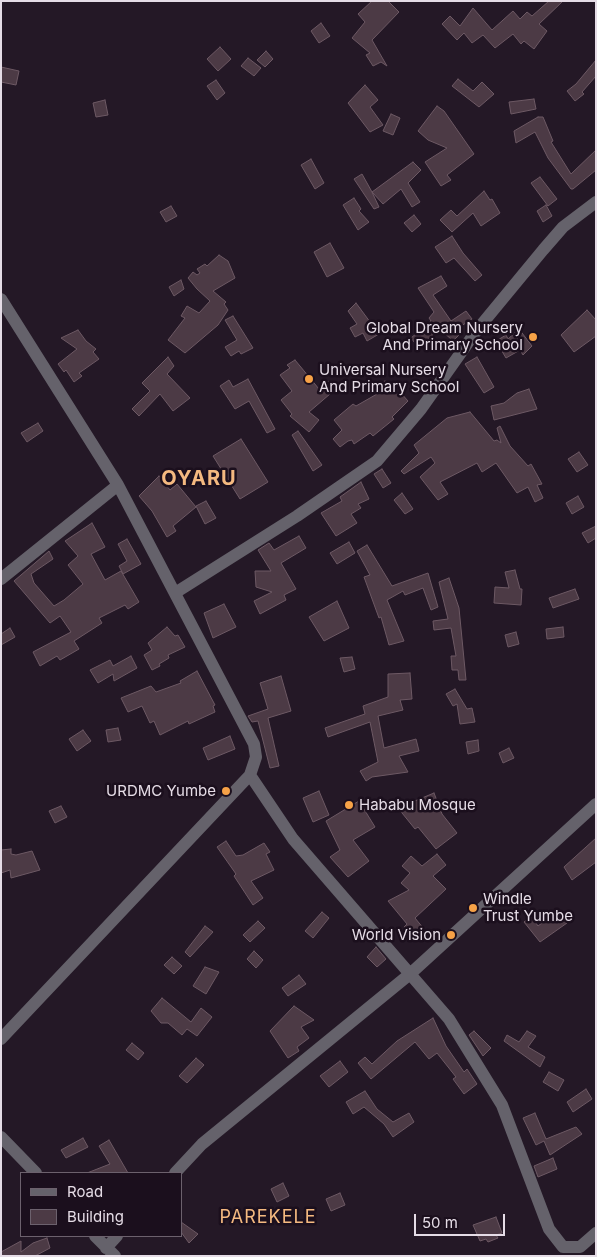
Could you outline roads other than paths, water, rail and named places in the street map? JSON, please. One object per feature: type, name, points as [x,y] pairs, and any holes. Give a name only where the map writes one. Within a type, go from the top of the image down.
[{"type":"street","points":[[175,593],[377,461],[421,409],[477,330],[543,250],[563,227],[596,202]]},
{"type":"street","points":[[1,299],[118,486],[254,744],[256,757],[250,775],[1,1039]]},
{"type":"street","points":[[1,579],[118,486]]},
{"type":"street","points":[[250,775],[293,839],[449,1019],[502,1105],[549,1229],[563,1247],[580,1247],[596,1233]]},
{"type":"street","points":[[175,1172],[202,1144],[410,974],[596,804]]},
{"type":"street","points":[[1,1137],[35,1172]]},
{"type":"street","points":[[96,1237],[110,1252],[117,1237]]},
{"type":"place","name":"Global Dream Nursery And Primary School","points":[[533,337]]},
{"type":"place","name":"Universal Nursery And Primary School","points":[[309,379]]},
{"type":"place","name":"URDMC Yumbe","points":[[226,791]]},
{"type":"place","name":"Hababu Mosque","points":[[349,805]]},
{"type":"place","name":"Windle Trust Yumbe","points":[[473,908]]},
{"type":"place","name":"World Vision","points":[[451,935]]},
{"type":"district","name":"OYARU","points":[[199,479]]},
{"type":"district","name":"PAREKELE","points":[[268,1218]]}]
